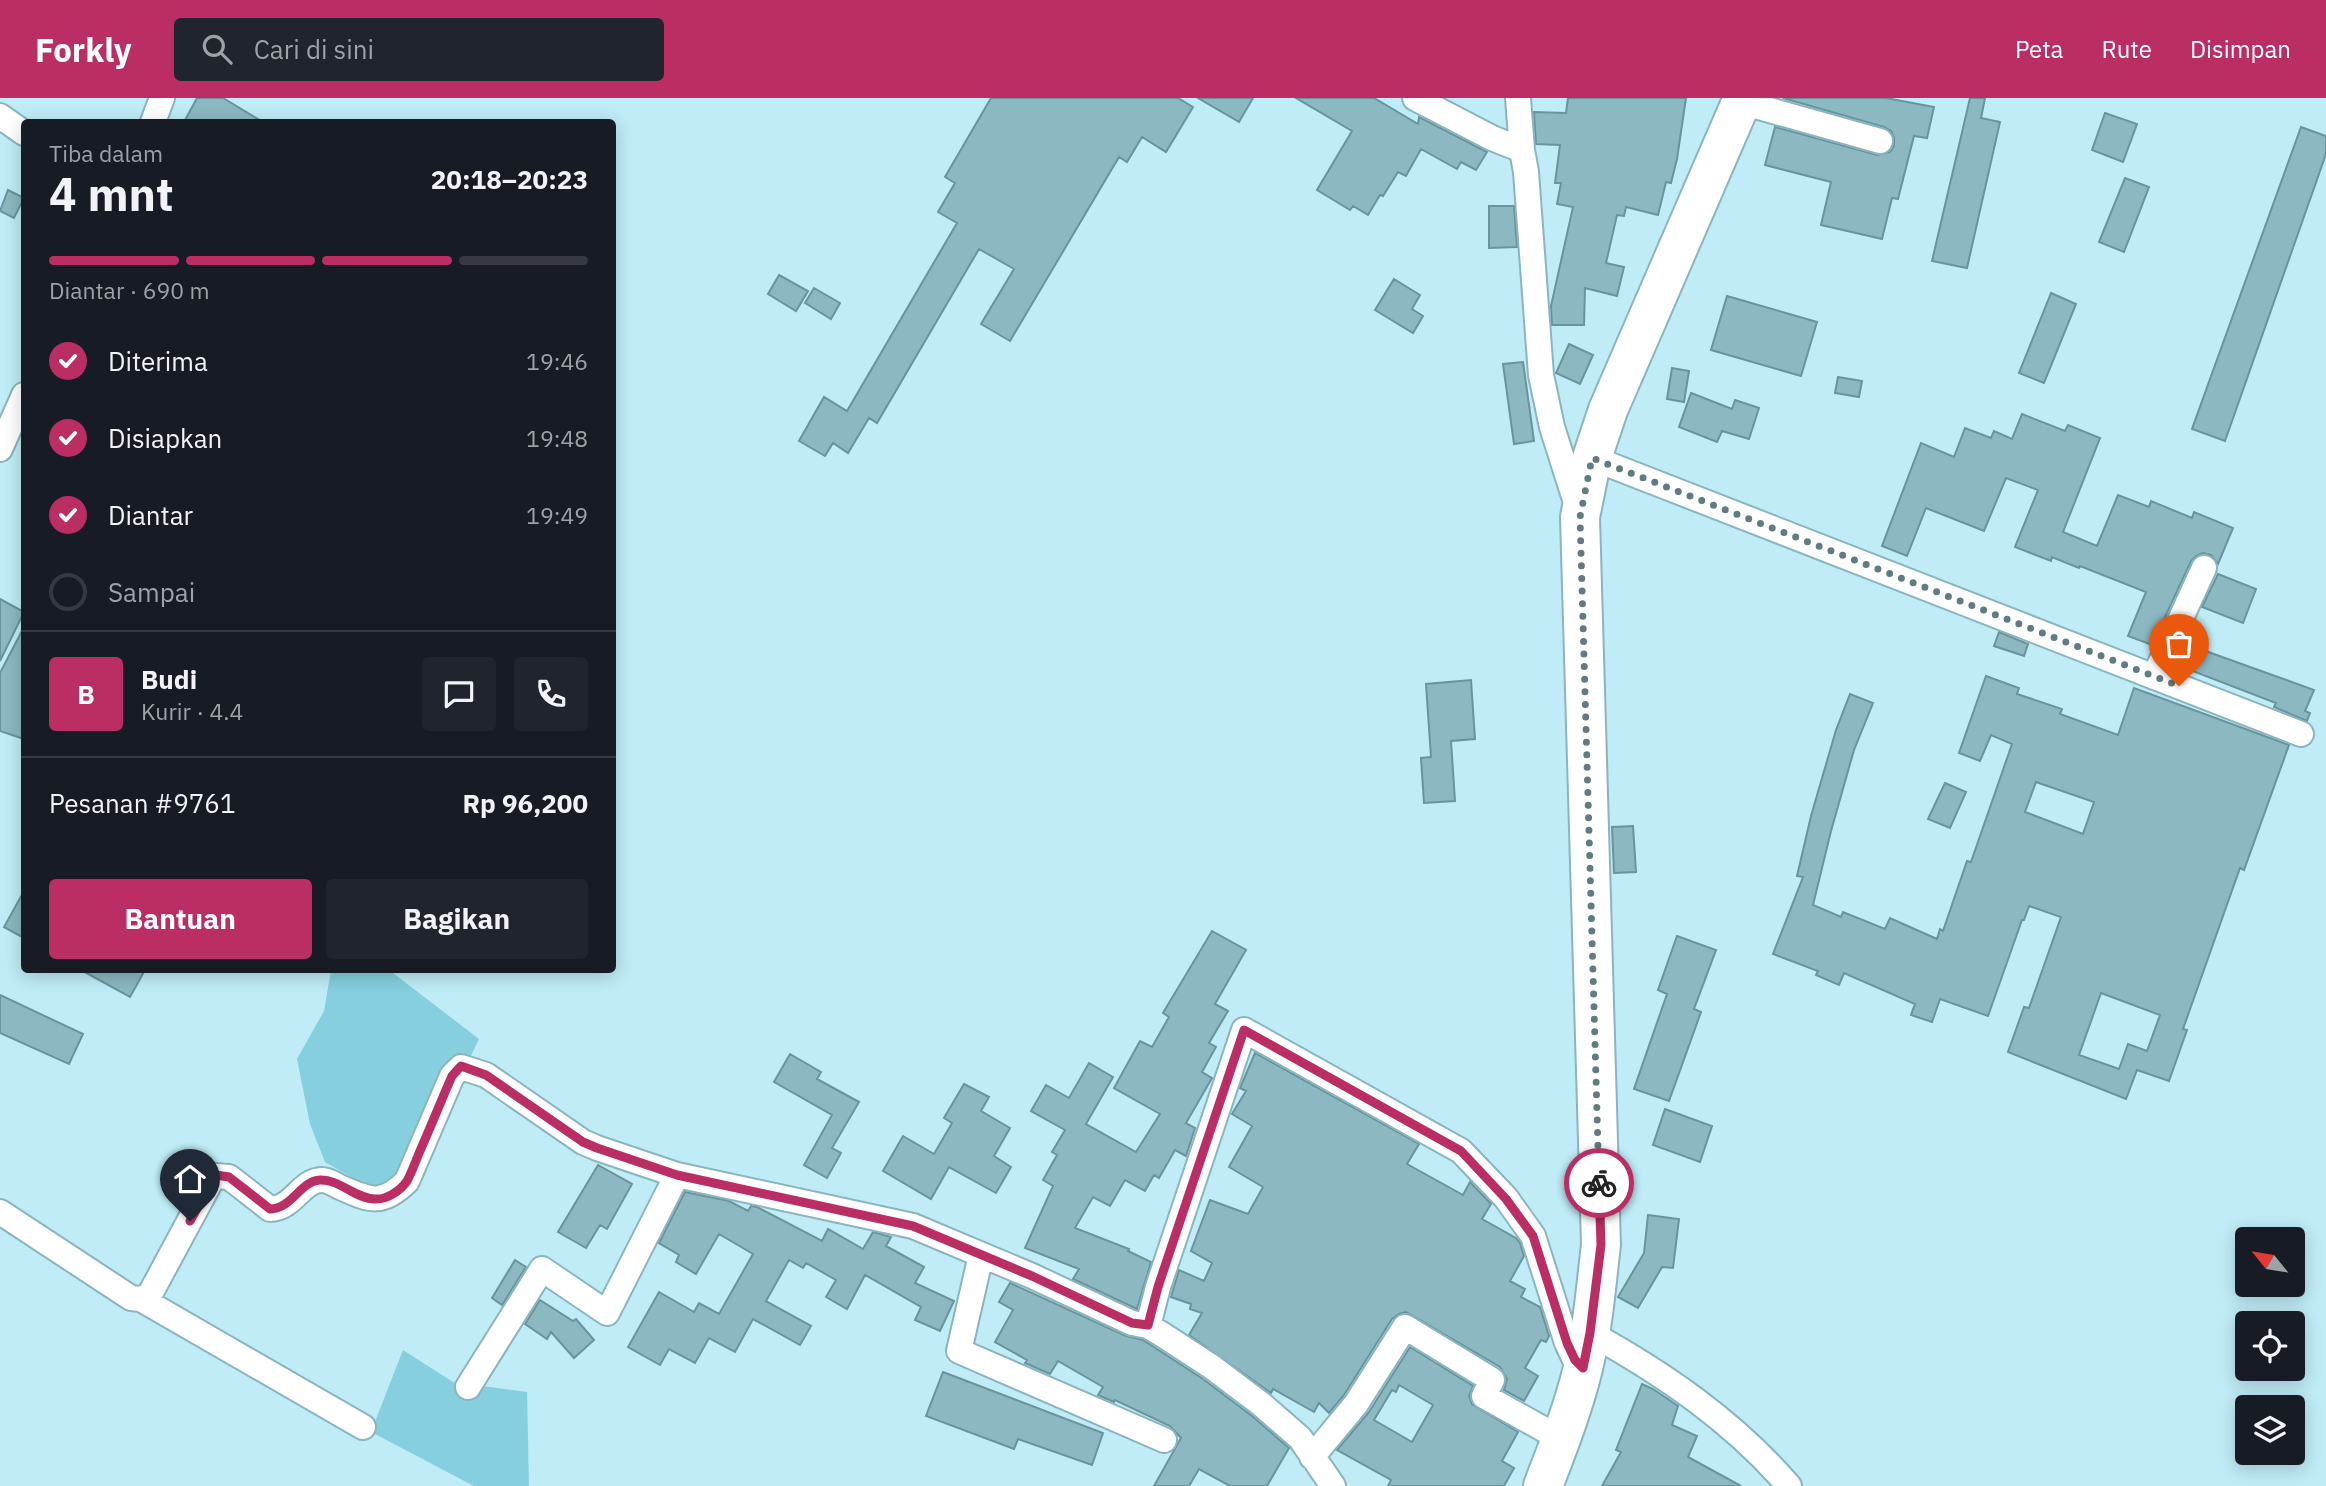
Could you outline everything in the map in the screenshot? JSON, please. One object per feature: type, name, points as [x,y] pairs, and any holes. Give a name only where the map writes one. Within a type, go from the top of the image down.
[{"type":"highway","points":[[1542,1486],[1561,1439],[1586,1351],[1601,1245],[1580,517],[1592,458],[1613,397],[1742,100]]},
{"type":"street","points":[[154,119],[162,98]]},
{"type":"street","points":[[1415,98],[1492,138],[1522,150]]},
{"type":"street","points":[[1518,98],[1541,375],[1552,428],[1580,517]]},
{"type":"street","points":[[1742,100],[1880,141]]},
{"type":"street","points":[[0,116],[21,131]]},
{"type":"street","points":[[0,449],[21,402]]},
{"type":"street","points":[[1592,458],[2301,734]]},
{"type":"street","points":[[2154,677],[2204,568]]},
{"type":"street","points":[[1148,1325],[1158,1287],[1244,1030],[1461,1151],[1506,1199],[1533,1236],[1567,1343],[1575,1360],[1586,1351],[1638,1360],[1711,1409],[1764,1457],[1788,1486]]},
{"type":"street","points":[[141,1299],[149,1296],[158,1284],[216,1175],[229,1177],[270,1209],[278,1209],[291,1202],[309,1183],[318,1180],[327,1181],[365,1198],[378,1200],[397,1191],[407,1181],[452,1076],[461,1066],[486,1075],[590,1145],[677,1175],[913,1226],[1132,1323],[1148,1325],[1212,1367],[1261,1404],[1300,1438],[1333,1486]]},
{"type":"street","points":[[468,1387],[542,1269],[607,1313],[677,1175]]},
{"type":"street","points":[[0,1212],[131,1298],[141,1299],[363,1427]]},
{"type":"street","points":[[981,1255],[959,1351],[1164,1440]]},
{"type":"street","points":[[1312,1457],[1356,1404],[1405,1327],[1492,1380],[1484,1396],[1561,1439]]},
{"type":"shaded area","points":[[330,973],[393,973],[479,1039],[400,1205],[325,1162],[310,1124],[297,1059],[324,1011]]},
{"type":"shaded area","points":[[403,1350],[453,1382],[527,1392],[529,1486],[474,1486],[371,1432]]},
{"type":"building","points":[[197,98],[223,98],[258,119],[186,119]]},
{"type":"building","points":[[991,98],[1178,98],[1193,107],[1166,152],[1142,137],[1127,162],[1119,157],[1010,341],[981,324],[1014,269],[979,249],[877,423],[869,418],[848,453],[833,443],[825,456],[799,441],[824,397],[847,411],[957,223],[938,212],[955,183],[945,177]]},
{"type":"building","points":[[1198,98],[1253,98],[1239,122]]},
{"type":"building","points":[[1296,98],[1374,98],[1418,124],[1419,117],[1487,152],[1476,170],[1461,162],[1457,169],[1421,149],[1406,176],[1398,172],[1368,215],[1353,206],[1350,210],[1317,190],[1352,131]]},
{"type":"building","points":[[1568,98],[1686,98],[1677,159],[1671,183],[1666,182],[1658,215],[1626,207],[1624,216],[1617,215],[1606,263],[1624,267],[1617,296],[1585,288],[1584,325],[1552,325],[1551,306],[1573,207],[1557,204],[1561,183],[1555,183],[1560,145],[1536,144],[1534,112],[1566,113]]},
{"type":"building","points":[[1783,98],[1886,98],[1934,107],[1927,138],[1914,136],[1898,199],[1892,198],[1882,239],[1821,225],[1831,182],[1765,165],[1775,127],[1877,155],[1890,152],[1894,146],[1891,131]]},
{"type":"building","points":[[1970,98],[1985,98],[1981,118],[2000,122],[1967,268],[1932,261]]},
{"type":"building","points":[[2105,113],[2137,124],[2123,162],[2092,150]]},
{"type":"building","points":[[2301,127],[2326,136],[2326,154],[2225,441],[2192,429]]},
{"type":"building","points":[[2125,178],[2149,187],[2124,252],[2099,242]]},
{"type":"building","points":[[8,190],[21,196],[21,204],[14,218],[0,211]]},
{"type":"building","points":[[1489,206],[1514,206],[1517,247],[1489,248]]},
{"type":"building","points":[[779,275],[808,291],[796,311],[768,294]]},
{"type":"building","points":[[1394,279],[1420,295],[1412,309],[1423,316],[1413,333],[1375,310]]},
{"type":"building","points":[[814,288],[840,303],[831,319],[805,303]]},
{"type":"building","points":[[2051,293],[2076,304],[2044,383],[2019,373]]},
{"type":"building","points":[[1727,296],[1817,322],[1801,376],[1711,350]]},
{"type":"building","points":[[1569,344],[1593,355],[1580,384],[1556,373]]},
{"type":"building","points":[[1523,362],[1534,441],[1514,444],[1503,364]]},
{"type":"building","points":[[1672,368],[1689,371],[1684,402],[1667,399]]},
{"type":"building","points":[[1838,377],[1862,381],[1859,397],[1835,393]]},
{"type":"building","points":[[1691,393],[1732,409],[1735,400],[1759,408],[1749,439],[1722,431],[1717,442],[1679,427]]},
{"type":"building","points":[[2022,414],[2065,431],[2068,425],[2100,438],[2063,532],[2097,546],[2118,495],[2149,507],[2151,501],[2192,518],[2194,512],[2233,528],[2218,564],[2211,555],[2203,553],[2191,561],[2152,645],[2128,636],[2146,592],[2080,566],[2079,568],[2052,557],[2051,561],[2015,547],[2038,490],[2006,478],[1984,531],[1926,508],[1907,556],[1882,546],[1921,443],[1954,457],[1965,428],[1991,438],[1994,431],[2012,439]]},
{"type":"building","points":[[2218,574],[2256,589],[2243,623],[2202,607]]},
{"type":"building","points":[[0,599],[21,610],[21,618],[0,661]]},
{"type":"building","points":[[1999,632],[2028,644],[2024,656],[1994,646]]},
{"type":"building","points":[[21,633],[21,738],[0,731],[0,673]]},
{"type":"building","points":[[2186,644],[2314,690],[2305,711],[2310,713],[2307,721],[2274,707],[2276,703],[2177,665]]},
{"type":"building","points":[[1986,676],[2019,688],[2017,694],[2062,709],[2060,714],[2118,735],[2134,688],[2289,745],[2244,870],[2240,868],[2183,1029],[2187,1030],[2169,1081],[2137,1070],[2126,1099],[2008,1052],[2024,1007],[2029,1008],[2061,917],[2029,906],[1988,1016],[1940,999],[1932,1022],[1911,1015],[1915,1004],[1844,973],[1839,985],[1816,975],[1818,971],[1773,954],[1803,877],[1797,876],[1811,816],[1836,730],[1850,694],[1873,703],[1854,750],[1813,905],[1841,917],[1843,912],[1885,929],[1890,918],[1937,939],[1940,929],[1943,931],[1967,861],[1971,862],[2012,744],[1991,735],[1980,761],[1959,753]],"holes":[[[2036,782],[2094,802],[2083,834],[2025,812]],[[2101,993],[2160,1015],[2147,1051],[2128,1044],[2119,1069],[2079,1055]]]},
{"type":"building","points":[[1471,680],[1475,739],[1451,741],[1455,801],[1424,803],[1421,758],[1431,757],[1426,684]]},
{"type":"building","points":[[1945,783],[1966,792],[1950,828],[1928,819]]},
{"type":"building","points":[[1633,826],[1636,872],[1614,873],[1612,827]]},
{"type":"building","points":[[21,896],[21,936],[4,927]]},
{"type":"building","points":[[1212,931],[1246,950],[1215,1004],[1228,1011],[1209,1043],[1216,1047],[1202,1072],[1212,1078],[1186,1123],[1195,1128],[1186,1156],[1175,1150],[1159,1178],[1154,1175],[1145,1191],[1125,1180],[1110,1206],[1093,1197],[1075,1228],[1129,1249],[1128,1251],[1151,1262],[1137,1309],[1073,1279],[1079,1269],[1025,1248],[1053,1186],[1043,1180],[1057,1155],[1052,1152],[1065,1130],[1031,1111],[1046,1085],[1069,1098],[1089,1063],[1113,1077],[1086,1124],[1136,1152],[1160,1114],[1114,1088],[1140,1041],[1152,1047],[1169,1017],[1163,1013]]},
{"type":"building","points":[[1677,936],[1716,950],[1694,1009],[1701,1012],[1669,1101],[1634,1089],[1667,994],[1658,990]]},
{"type":"building","points":[[86,973],[143,973],[130,997]]},
{"type":"building","points":[[0,995],[83,1034],[69,1064],[0,1033]]},
{"type":"building","points":[[1255,1053],[1419,1144],[1407,1164],[1463,1195],[1470,1182],[1491,1204],[1482,1219],[1520,1243],[1524,1256],[1510,1281],[1525,1289],[1521,1297],[1540,1307],[1549,1336],[1546,1342],[1541,1340],[1525,1368],[1538,1376],[1524,1401],[1504,1390],[1507,1379],[1500,1367],[1406,1312],[1392,1319],[1344,1395],[1329,1413],[1319,1403],[1314,1412],[1273,1389],[1271,1393],[1189,1335],[1202,1313],[1190,1309],[1191,1304],[1171,1297],[1179,1270],[1204,1281],[1212,1263],[1191,1251],[1210,1200],[1248,1214],[1263,1187],[1229,1167],[1252,1126],[1232,1114],[1246,1091],[1240,1088]]},
{"type":"building","points":[[790,1054],[821,1072],[817,1079],[859,1102],[832,1148],[841,1153],[827,1178],[804,1165],[832,1115],[774,1082]]},
{"type":"building","points":[[964,1084],[989,1097],[981,1111],[1010,1128],[994,1156],[1011,1167],[996,1193],[949,1167],[931,1199],[883,1171],[903,1136],[934,1154],[952,1123],[944,1118]]},
{"type":"building","points":[[1665,1109],[1712,1126],[1700,1162],[1653,1145]]},
{"type":"building","points":[[598,1165],[632,1184],[607,1229],[600,1225],[586,1248],[558,1232]]},
{"type":"building","points":[[685,1192],[729,1201],[748,1211],[751,1206],[757,1207],[822,1241],[828,1229],[863,1249],[873,1232],[891,1237],[886,1246],[924,1267],[915,1283],[954,1301],[940,1331],[915,1320],[921,1307],[865,1275],[847,1309],[826,1297],[836,1280],[806,1263],[803,1268],[789,1260],[766,1301],[811,1326],[800,1345],[753,1319],[735,1352],[709,1338],[695,1363],[669,1349],[660,1365],[628,1347],[659,1292],[694,1312],[699,1303],[719,1314],[753,1254],[719,1234],[696,1274],[676,1262],[679,1255],[659,1243]]},
{"type":"building","points":[[1648,1215],[1679,1219],[1673,1268],[1662,1267],[1638,1308],[1618,1297],[1644,1253]]},
{"type":"building","points":[[515,1260],[526,1267],[502,1305],[492,1298]]},
{"type":"building","points":[[1010,1283],[1126,1336],[1143,1340],[1203,1379],[1252,1416],[1289,1448],[1267,1486],[1230,1486],[1199,1469],[1189,1486],[1154,1486],[1181,1438],[1170,1426],[1115,1400],[1114,1402],[1098,1395],[1103,1387],[1058,1361],[1050,1374],[1025,1363],[1027,1360],[995,1342],[1013,1310],[999,1302]]},
{"type":"building","points":[[540,1300],[573,1321],[576,1319],[594,1340],[574,1358],[551,1332],[547,1339],[525,1324]]},
{"type":"building","points":[[1410,1347],[1473,1386],[1469,1396],[1472,1404],[1518,1432],[1502,1461],[1514,1468],[1504,1486],[1388,1486],[1391,1480],[1337,1450],[1369,1412]],"holes":[[[1399,1385],[1433,1405],[1412,1442],[1374,1420],[1392,1390],[1396,1392]]]},
{"type":"building","points":[[943,1372],[1103,1433],[1092,1465],[1018,1439],[1014,1449],[926,1416]]},
{"type":"building","points":[[1642,1384],[1678,1406],[1672,1425],[1697,1436],[1688,1457],[1741,1486],[1602,1486],[1621,1452],[1616,1450]]},
{"type":"way so far","points":[[1599,1183],[1580,517],[1592,458],[2179,686]]},
{"type":"route","points":[[190,1221],[216,1175],[229,1177],[270,1209],[278,1209],[291,1202],[309,1183],[318,1180],[327,1181],[365,1198],[378,1200],[387,1197],[407,1181],[452,1076],[461,1066],[486,1075],[583,1142],[619,1157],[677,1175],[757,1194],[913,1226],[1032,1276],[1132,1323],[1148,1325],[1158,1287],[1244,1030],[1461,1151],[1506,1199],[1533,1236],[1567,1343],[1575,1360],[1583,1368],[1601,1245],[1599,1183]]}]
